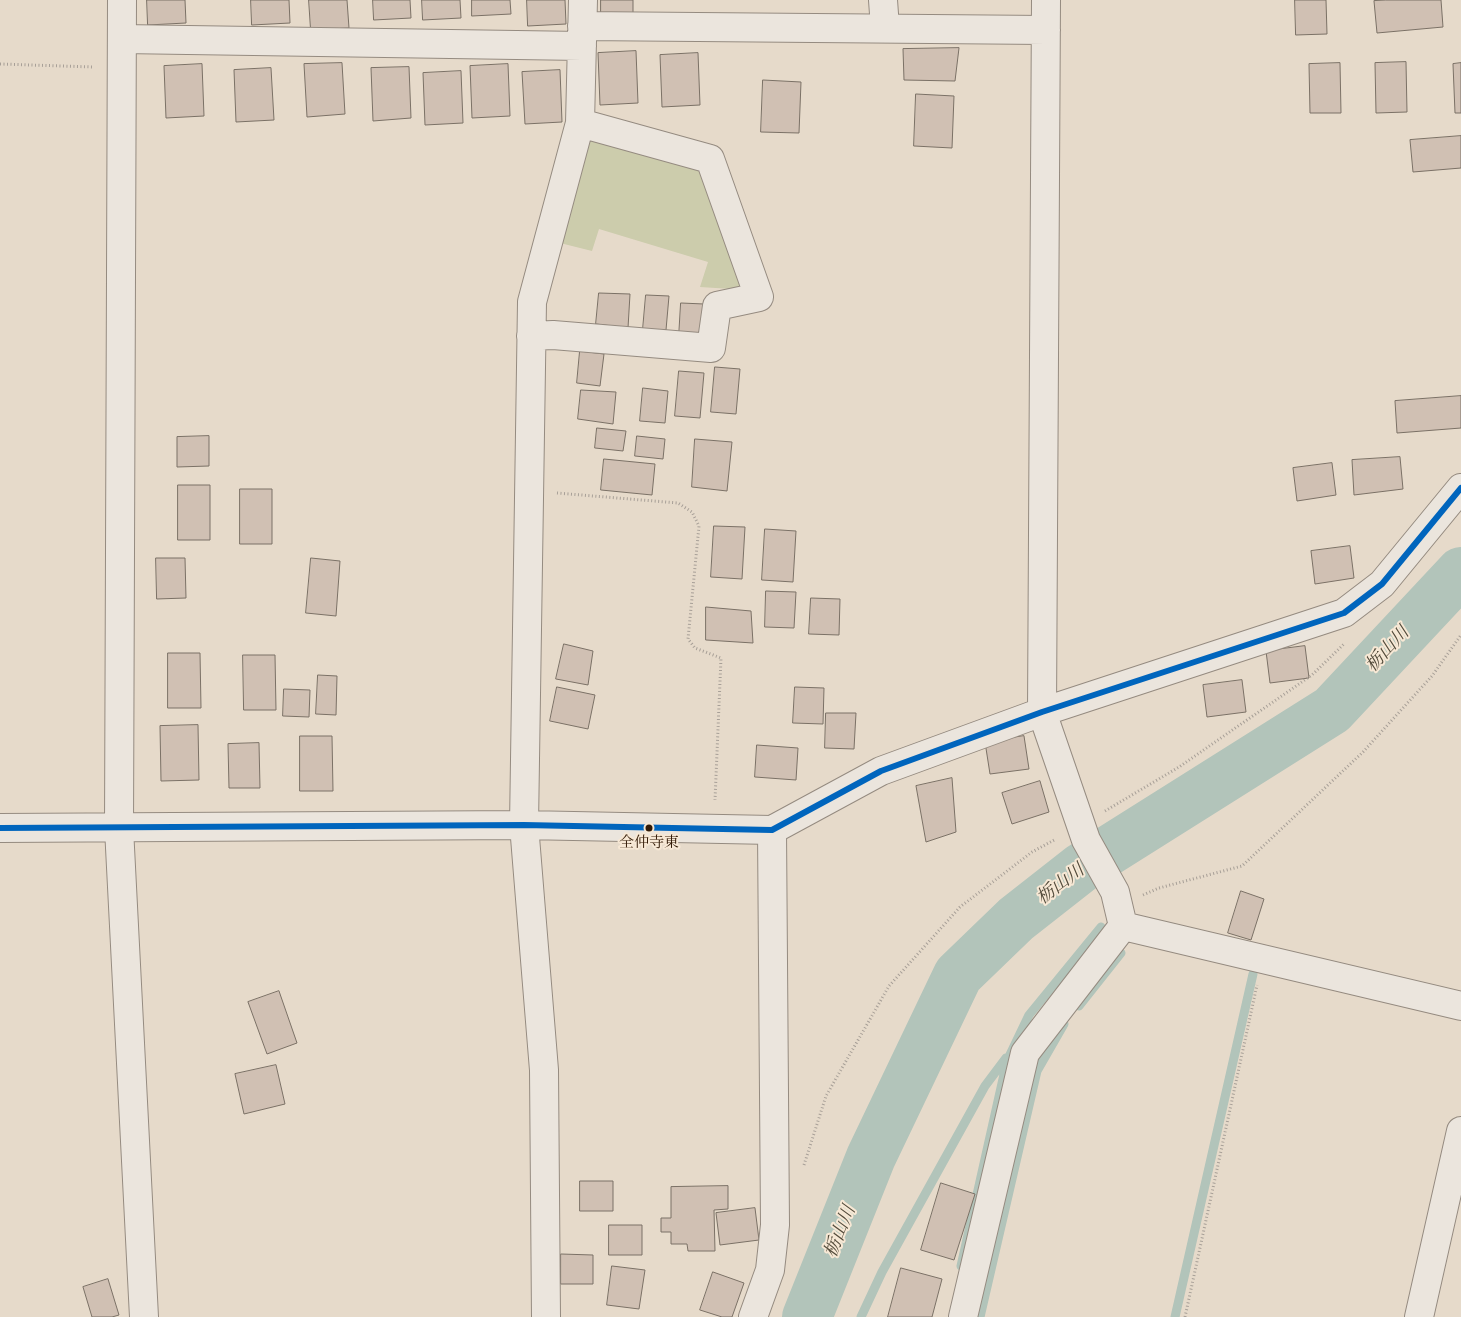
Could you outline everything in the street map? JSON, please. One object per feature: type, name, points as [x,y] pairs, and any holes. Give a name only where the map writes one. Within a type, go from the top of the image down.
[{"type":"street","points":[[122,0],[119,828],[144,1317]]},
{"type":"street","points":[[883,0],[885,28]]},
{"type":"street","points":[[1046,0],[1042,712],[1083,833],[1118,908],[1263,958],[1461,1006]]},
{"type":"street","points":[[122,40],[582,24],[1046,30]]},
{"type":"street","points":[[546,1317],[544,1070],[524,825],[531,336],[532,302],[580,123],[582,24]]},
{"type":"street","points":[[531,336],[553,335],[711,348],[717,306],[759,297],[710,159],[580,123]]},
{"type":"street","points":[[0,828],[524,825],[772,830],[881,771],[1042,712],[1344,613],[1382,584],[1461,488]]},
{"type":"street","points":[[753,1317],[770,1270],[775,1225],[772,830]]},
{"type":"street","points":[[962,1317],[1025,1053],[1118,908]]},
{"type":"street","points":[[1419,1317],[1461,1131]]},
{"type":"path","points":[[0,64],[122,67]]},
{"type":"path","points":[[529,490],[678,503],[692,512],[699,526],[688,639],[695,648],[721,658],[714,828]]},
{"type":"path","points":[[1118,908],[1159,888],[1242,866],[1363,752],[1432,676],[1461,635]]},
{"type":"path","points":[[802,1170],[826,1096],[889,986],[960,907],[1032,852],[1083,833],[1312,675],[1346,642]]},
{"type":"path","points":[[1185,1317],[1263,958]]},
{"type":"green space","points":[[591,136],[707,171],[747,290],[700,287],[708,262],[599,229],[592,251],[560,243],[586,139]]},
{"type":"building","points":[[147,0],[185,0],[186,23],[148,25]]},
{"type":"building","points":[[251,0],[289,0],[290,23],[252,25]]},
{"type":"building","points":[[309,0],[347,0],[349,28],[311,30]]},
{"type":"building","points":[[373,0],[410,0],[411,18],[374,20]]},
{"type":"building","points":[[422,0],[460,0],[461,18],[423,20]]},
{"type":"building","points":[[472,0],[510,0],[511,14],[472,16]]},
{"type":"building","points":[[527,0],[565,0],[566,24],[528,26]]},
{"type":"building","points":[[601,0],[633,0],[633,16],[601,16]]},
{"type":"building","points":[[1295,0],[1326,0],[1327,34],[1296,35]]},
{"type":"building","points":[[1441,0],[1443,27],[1377,33],[1374,1]]},
{"type":"building","points":[[959,48],[955,81],[904,80],[903,49]]},
{"type":"building","points":[[636,51],[638,103],[600,105],[598,53]]},
{"type":"building","points":[[698,53],[700,105],[662,107],[660,55]]},
{"type":"building","points":[[1406,62],[1407,112],[1376,113],[1375,63]]},
{"type":"building","points":[[342,63],[345,114],[307,117],[304,64]]},
{"type":"building","points":[[1340,63],[1341,113],[1310,113],[1309,64]]},
{"type":"building","points":[[1461,63],[1461,113],[1455,113],[1453,64]]},
{"type":"building","points":[[202,64],[204,116],[166,118],[164,66]]},
{"type":"building","points":[[508,64],[510,116],[472,118],[470,66]]},
{"type":"building","points":[[409,67],[411,118],[373,121],[371,68]]},
{"type":"building","points":[[271,68],[274,120],[236,122],[234,70]]},
{"type":"building","points":[[560,70],[562,122],[525,124],[522,72]]},
{"type":"building","points":[[461,71],[463,123],[425,125],[423,73]]},
{"type":"building","points":[[763,80],[801,82],[799,133],[761,132]]},
{"type":"building","points":[[916,94],[954,96],[952,148],[914,146]]},
{"type":"building","points":[[1461,136],[1461,168],[1413,172],[1410,140]]},
{"type":"building","points":[[599,293],[630,294],[628,328],[596,324]]},
{"type":"building","points":[[646,295],[669,296],[666,330],[643,329]]},
{"type":"building","points":[[681,303],[704,304],[702,338],[679,337]]},
{"type":"building","points":[[580,351],[604,354],[600,386],[577,383]]},
{"type":"building","points":[[715,367],[740,369],[736,414],[711,412]]},
{"type":"building","points":[[679,371],[704,373],[700,418],[675,416]]},
{"type":"building","points":[[643,388],[668,391],[665,423],[640,421]]},
{"type":"building","points":[[581,390],[616,392],[613,424],[578,419]]},
{"type":"building","points":[[1461,396],[1461,428],[1397,433],[1395,401]]},
{"type":"building","points":[[597,428],[626,431],[623,451],[595,448]]},
{"type":"building","points":[[209,436],[209,466],[177,467],[177,437]]},
{"type":"building","points":[[637,436],[665,439],[663,459],[635,456]]},
{"type":"building","points":[[695,439],[732,442],[727,491],[692,487]]},
{"type":"building","points":[[1400,457],[1403,489],[1354,495],[1352,460]]},
{"type":"building","points":[[604,459],[655,464],[652,495],[601,490]]},
{"type":"building","points":[[1332,463],[1336,495],[1297,501],[1293,468]]},
{"type":"building","points":[[178,485],[210,485],[210,540],[178,540]]},
{"type":"building","points":[[240,489],[272,489],[272,544],[240,544]]},
{"type":"building","points":[[714,526],[745,527],[742,579],[711,577]]},
{"type":"building","points":[[765,529],[796,531],[793,582],[762,580]]},
{"type":"building","points":[[1350,546],[1354,578],[1315,584],[1311,551]]},
{"type":"building","points":[[156,558],[185,558],[186,598],[157,599]]},
{"type":"building","points":[[311,558],[340,561],[336,616],[306,613]]},
{"type":"building","points":[[766,591],[796,592],[794,628],[765,627]]},
{"type":"building","points":[[811,598],[840,599],[839,635],[809,634]]},
{"type":"building","points":[[706,607],[751,611],[753,643],[706,640]]},
{"type":"building","points":[[564,644],[593,651],[588,685],[556,679]]},
{"type":"building","points":[[1305,646],[1309,678],[1270,683],[1266,651]]},
{"type":"building","points":[[168,653],[200,653],[201,708],[168,708]]},
{"type":"building","points":[[243,655],[275,655],[276,710],[244,710]]},
{"type":"building","points":[[318,675],[337,676],[336,715],[316,714]]},
{"type":"building","points":[[1242,680],[1246,712],[1207,717],[1203,685]]},
{"type":"building","points":[[557,687],[595,695],[588,729],[550,721]]},
{"type":"building","points":[[795,687],[824,688],[823,724],[793,723]]},
{"type":"building","points":[[284,689],[310,690],[309,717],[283,716]]},
{"type":"building","points":[[826,713],[856,713],[854,749],[825,748]]},
{"type":"building","points":[[198,725],[199,780],[161,781],[160,726]]},
{"type":"building","points":[[300,736],[332,736],[333,791],[300,791]]},
{"type":"building","points":[[1024,736],[1029,769],[990,774],[985,742]]},
{"type":"building","points":[[259,743],[260,788],[229,788],[228,744]]},
{"type":"building","points":[[757,745],[798,748],[796,780],[755,777]]},
{"type":"building","points":[[952,778],[956,832],[926,842],[916,786]]},
{"type":"building","points":[[1040,781],[1049,812],[1012,824],[1002,793]]},
{"type":"building","points":[[1241,891],[1264,899],[1251,940],[1228,933]]},
{"type":"building","points":[[279,991],[297,1043],[267,1054],[248,1002]]},
{"type":"building","points":[[276,1065],[285,1104],[244,1114],[235,1074]]},
{"type":"building","points":[[580,1181],[613,1181],[613,1211],[580,1211]]},
{"type":"building","points":[[941,1183],[975,1194],[954,1260],[921,1250]]},
{"type":"building","points":[[728,1186],[728,1209],[714,1210],[715,1251],[688,1251],[687,1244],[671,1244],[671,1232],[661,1232],[661,1218],[671,1218],[671,1187]]},
{"type":"building","points":[[755,1208],[759,1240],[720,1245],[716,1213]]},
{"type":"building","points":[[609,1225],[642,1225],[642,1255],[609,1255]]},
{"type":"building","points":[[561,1254],[593,1255],[593,1284],[561,1284]]},
{"type":"building","points":[[612,1266],[645,1270],[639,1309],[607,1305]]},
{"type":"building","points":[[901,1268],[942,1279],[932,1317],[888,1317]]},
{"type":"building","points":[[713,1272],[744,1283],[732,1317],[722,1317],[700,1310]]},
{"type":"building","points":[[108,1279],[119,1315],[92,1317],[83,1287]]},
{"type":"waterway","name":"栃山川","points":[[807,1317],[871,1157],[958,975],[1016,919],[1081,868],[1332,710],[1461,572]]},
{"type":"waterway","points":[[961,1266],[1007,1061],[1029,1015],[1101,927]]},
{"type":"waterway","points":[[1079,1006],[1121,953]]},
{"type":"waterway","points":[[1175,1317],[1253,974]]},
{"type":"waterway","points":[[980,1317],[1037,1071],[1064,1024]]},
{"type":"waterway","points":[[861,1317],[882,1272],[985,1086],[1006,1058]]},
{"type":"transit line","points":[[0,828],[524,825],[772,830],[881,771],[1042,712],[1344,613],[1382,584],[1461,488]]},
{"type":"place","name":"全仲寺東","points":[[649,828]]}]
